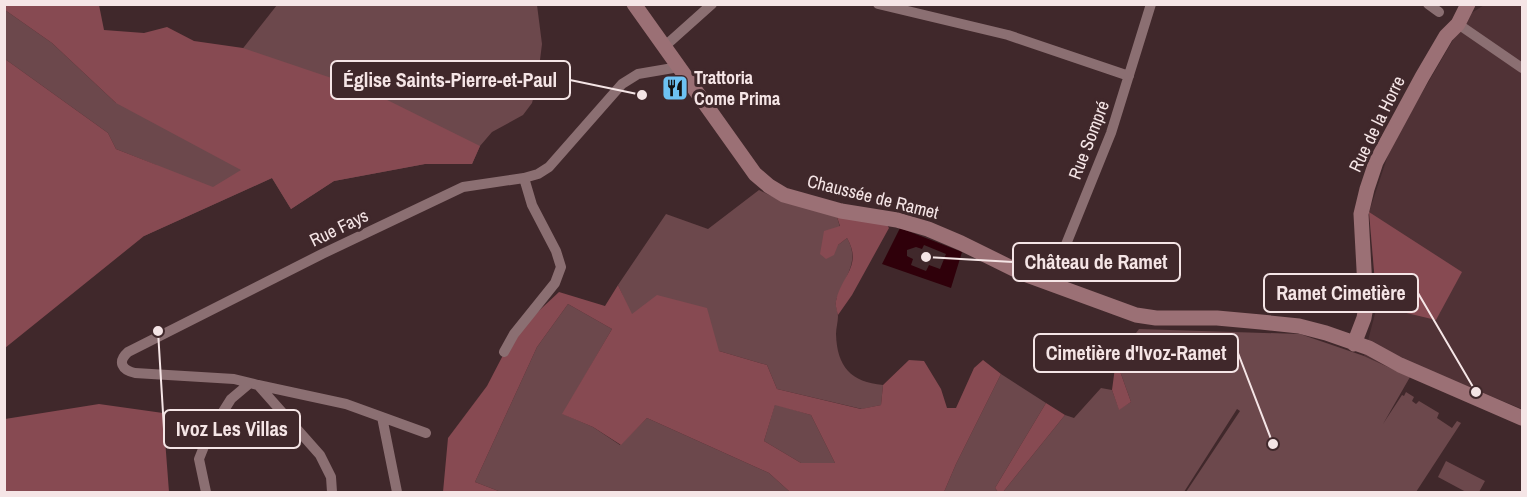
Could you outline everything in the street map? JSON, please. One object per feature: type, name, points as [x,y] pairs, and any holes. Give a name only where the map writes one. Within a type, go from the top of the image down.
[{"type":"main road","points":[[634,4],[679,67]]},
{"type":"main road","name":"Rue de la Horre","points":[[1354,344],[1366,306],[1360,214],[1367,189],[1377,162],[1422,76],[1446,36],[1458,24],[1468,4]]},
{"type":"main road","name":"Chaussée de Ramet","points":[[679,67],[755,174],[775,190],[825,207],[897,220],[928,229],[1008,267],[1136,315],[1156,318],[1217,318],[1299,326],[1326,333],[1369,348],[1400,365],[1522,417]]},
{"type":"street","points":[[665,46],[712,4]]},
{"type":"street","points":[[878,4],[1008,35],[1129,77]]},
{"type":"street","name":"Rue Sompré","points":[[1050,284],[1111,133],[1150,4]]},
{"type":"street","points":[[1428,4],[1439,12]]},
{"type":"street","points":[[1458,24],[1522,68]]},
{"type":"street","name":"Rue Fays","points":[[254,384],[234,379],[135,373],[126,371],[121,363],[128,352],[322,254],[463,187],[538,174],[549,167],[622,84],[638,74],[679,67]]},
{"type":"street","points":[[504,352],[514,334],[555,284],[561,267],[556,251],[531,205],[524,178]]},
{"type":"street","points":[[254,384],[320,455],[331,477],[332,492]]},
{"type":"street","points":[[206,492],[199,459],[209,434],[231,399],[254,384],[346,404],[426,433]]},
{"type":"street","points":[[382,417],[396,492]]},
{"type":"shaded area","points":[[5,4],[99,5],[104,30],[144,33],[167,27],[194,41],[243,48],[367,90],[480,146],[472,164],[425,164],[334,181],[291,209],[272,178],[144,236],[5,348],[5,59],[108,133],[116,149],[213,187],[241,170],[116,103],[52,43],[5,10]]},
{"type":"shaded area","points":[[277,5],[537,5],[542,44],[532,103],[523,115],[492,132],[480,146],[472,164],[425,164],[334,181],[291,209],[272,178],[144,236],[156,165],[116,149],[108,133],[5,59],[5,10],[52,43],[116,103],[215,84]]},
{"type":"shaded area","points":[[1484,5],[1522,5],[1522,409],[1416,365],[1410,377],[1364,356],[1377,306],[1369,212],[1391,146],[1467,16]]},
{"type":"shaded area","points":[[759,190],[782,201],[837,217],[840,227],[838,245],[847,238],[852,251],[852,264],[836,300],[838,316],[836,334],[839,355],[848,371],[854,376],[883,385],[881,405],[862,409],[777,389],[767,365],[719,351],[631,314],[618,285],[666,214],[708,229]]},
{"type":"shaded area","points":[[1369,212],[1462,272],[1436,320],[1377,306]]},
{"type":"shaded area","points":[[837,217],[887,225],[889,228],[852,295],[838,315],[836,301],[852,264],[851,248],[847,238],[838,245],[834,255],[826,259],[820,254],[824,231],[840,226]]},
{"type":"shaded area","points":[[900,228],[962,252],[951,288],[882,264]],"holes":[[[924,245],[946,254],[940,269],[929,265],[926,271],[911,265],[913,259],[907,256],[907,250],[916,247],[922,249]]]},
{"type":"shaded area","points":[[618,285],[632,314],[657,295],[707,308],[719,351],[767,365],[777,389],[861,409],[881,405],[883,385],[909,360],[924,361],[941,389],[947,408],[956,408],[974,368],[983,360],[1001,374],[944,492],[790,492],[769,473],[647,418],[621,445],[593,427],[562,414],[612,329],[568,304],[537,347],[475,482],[501,492],[443,492],[448,438],[487,386],[514,334],[559,292],[605,306]],"holes":[[[775,405],[811,415],[835,463],[801,463],[764,441]]]},
{"type":"shaded area","points":[[568,304],[612,329],[563,414],[593,427],[620,445],[647,418],[769,473],[790,492],[501,492],[475,482],[537,347]]},
{"type":"shaded area","points":[[1139,329],[1300,334],[1364,356],[1410,377],[1383,424],[1406,392],[1414,397],[1412,401],[1416,404],[1419,401],[1439,413],[1437,418],[1452,428],[1457,421],[1461,423],[1416,492],[1186,492],[1240,411],[1237,409],[1184,492],[1003,492],[1065,415],[1074,418],[1101,388],[1112,390],[1119,409],[1131,402],[1116,360]]},
{"type":"shaded area","points":[[1116,360],[1131,402],[1119,410],[1112,390]]},
{"type":"shaded area","points":[[1001,374],[1046,403],[995,488],[998,492],[944,492],[956,464]]},
{"type":"shaded area","points":[[1046,403],[1065,415],[1003,492],[998,492],[995,488]]},
{"type":"shaded area","points":[[99,404],[163,413],[169,492],[5,492],[5,419]]},
{"type":"shaded area","points":[[775,404],[811,415],[835,463],[801,463],[764,441]]},
{"type":"shaded area","points":[[1446,461],[1485,481],[1479,492],[1466,492],[1438,477]]},
{"type":"place","name":"Trattoria Come Prima","points":[[675,88]]},
{"type":"place","name":"Église Saints-Pierre-et-Paul","points":[[642,95]]},
{"type":"place","name":"Château de Ramet","points":[[926,257]]},
{"type":"place","name":"Ivoz Les Villas","points":[[158,331]]},
{"type":"place","name":"Ramet Cimetière","points":[[1476,392]]},
{"type":"place","name":"Cimetière d'Ivoz-Ramet","points":[[1273,444]]}]
